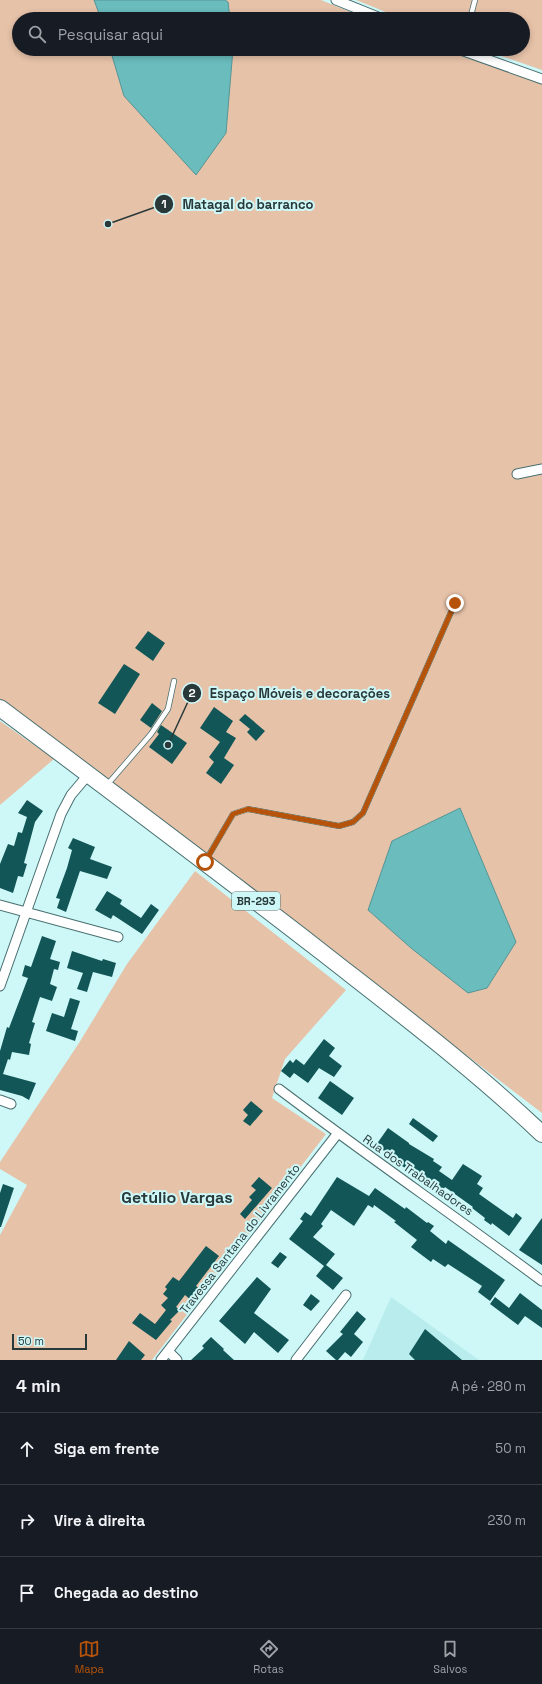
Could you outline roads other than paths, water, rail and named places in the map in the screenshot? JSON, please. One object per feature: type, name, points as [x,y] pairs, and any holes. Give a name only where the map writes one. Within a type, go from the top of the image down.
[{"type":"highway","name":"BR-293","points":[[0,708],[88,775],[106,786],[365,986],[507,1101],[542,1134]]},
{"type":"highway","name":"BR-293","points":[[507,1101],[542,1123]]},
{"type":"street","points":[[336,0],[366,12]]},
{"type":"street","points":[[479,56],[542,79]]},
{"type":"street","points":[[517,474],[542,469]]},
{"type":"street","points":[[0,986],[60,814],[71,795],[88,775]]},
{"type":"street","points":[[0,905],[118,937]]},
{"type":"street","name":"Rua dos Trabalhadores","points":[[279,1090],[338,1134],[461,1220],[542,1281]]},
{"type":"street","points":[[0,1100],[11,1104]]},
{"type":"street","name":"Travessa Santana do Livramento","points":[[161,1360],[338,1134]]},
{"type":"street","points":[[296,1360],[346,1296]]},
{"type":"street","points":[[168,1351],[177,1360]]},
{"type":"lane","points":[[472,12],[475,0]]},
{"type":"lane","points":[[205,862],[233,814],[248,809],[339,826],[353,822],[363,813],[455,603]]},
{"type":"lane","points":[[106,786],[151,734],[168,709],[174,681]]},
{"type":"place","name":"Matagal do barranco","points":[[108,224]]},
{"type":"place","name":"Espaço Móveis e decorações","points":[[168,745]]},
{"type":"district","name":"Getúlio Vargas","points":[[177,1197]]}]
